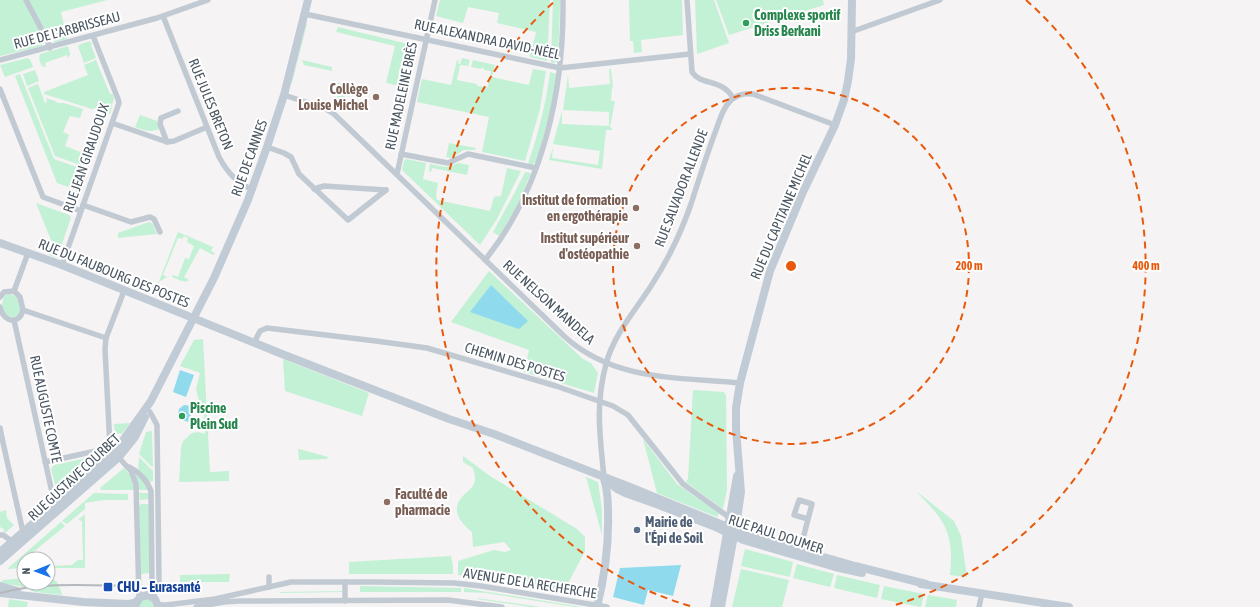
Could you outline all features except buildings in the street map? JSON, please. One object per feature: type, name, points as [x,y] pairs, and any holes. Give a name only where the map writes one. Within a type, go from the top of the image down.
[{"type":"main road","name":"RUE DE CANNES","points":[[194,318],[231,241],[252,189],[284,95],[308,0]]},
{"type":"main road","name":"RUE DU CAPITAINE MICHEL","points":[[731,528],[741,492],[736,421],[740,383],[770,271],[803,192],[835,125],[842,105],[851,59],[852,0]]},
{"type":"main road","name":"RUE DU FAUBOURG DES POSTES","points":[[0,243],[62,265],[254,343]]},
{"type":"main road","name":"RUE GUSTAVE COURBET","points":[[0,560],[114,453],[151,401],[194,318]]},
{"type":"main road","name":"RUE PAUL DOUMER","points":[[254,343],[449,419],[494,434],[604,478],[625,494],[649,501],[713,526],[731,528],[841,568],[898,581],[926,584],[1069,607]]},
{"type":"main road","name":"RUE GUSTAVE COURBET","points":[[0,552],[114,453]]},
{"type":"main road","name":"RUE DU CAPITAINE MICHEL","points":[[731,528],[738,460]]},
{"type":"main road","points":[[597,606],[606,563],[608,544],[608,494],[604,478]]},
{"type":"main road","name":"RUE PAUL DOUMER","points":[[731,528],[754,537],[926,584]]},
{"type":"main road","points":[[714,607],[731,528]]},
{"type":"main road","points":[[722,607],[731,528]]},
{"type":"main road","points":[[0,586],[37,596]]},
{"type":"main road","points":[[0,593],[37,596],[103,607]]},
{"type":"main road","points":[[70,601],[128,604],[137,602],[146,595],[152,596],[157,603]]},
{"type":"street","points":[[26,0],[50,48]]},
{"type":"street","name":"RUE DE L'ARBRISSEAU","points":[[0,60],[50,48],[163,16],[208,0]]},
{"type":"street","name":"RUE MADELEINE BRÈS","points":[[397,174],[435,0]]},
{"type":"street","points":[[485,260],[513,218],[536,168],[550,124],[560,68],[563,0]]},
{"type":"street","points":[[688,0],[691,70],[693,74],[697,77],[724,87],[733,98],[743,94],[753,94],[835,125]]},
{"type":"street","points":[[851,32],[940,0]]},
{"type":"street","name":"RUE ALEXANDRA DAVID-NÉEL","points":[[305,14],[560,68],[690,54]]},
{"type":"street","name":"RUE JULES BRETON","points":[[163,16],[218,156],[223,165],[240,183],[252,189]]},
{"type":"street","name":"RUE JEAN GIRAUDOUX","points":[[62,265],[118,107],[118,99],[93,36]]},
{"type":"street","points":[[0,89],[43,197],[126,222],[135,222],[150,217],[154,219],[160,232]]},
{"type":"street","name":"RUE NELSON MANDELA","points":[[284,95],[324,108],[330,112],[397,174],[574,345],[590,356],[606,364],[644,374],[740,383]]},
{"type":"street","name":"RUE SALVADOR ALLENDE","points":[[604,478],[599,430],[599,401],[606,364],[622,328],[657,277],[674,244],[689,208],[710,143],[727,105],[733,98]]},
{"type":"street","points":[[167,142],[160,124],[161,118],[178,111]]},
{"type":"street","points":[[112,123],[167,142],[174,141],[207,127]]},
{"type":"street","points":[[267,147],[291,157],[299,174],[314,189],[348,220],[386,190],[324,186],[314,189]]},
{"type":"street","points":[[401,154],[448,163],[468,154],[536,168]]},
{"type":"street","points":[[14,291],[28,253]]},
{"type":"street","points":[[0,296],[6,291],[14,291],[20,298],[23,310],[21,315],[14,320],[9,320],[2,319],[0,307]]},
{"type":"street","points":[[124,291],[106,338],[105,349],[114,453],[134,476],[137,492],[137,602]]},
{"type":"street","points":[[23,310],[106,338]]},
{"type":"street","name":"RUE AUGUSTE COMTE","points":[[14,320],[51,488],[53,494],[59,501]]},
{"type":"street","name":"CHEMIN DES POSTES","points":[[254,343],[260,331],[267,328],[427,348],[556,386],[613,406],[628,415],[683,484],[731,528]]},
{"type":"street","points":[[150,412],[156,425],[159,581]]},
{"type":"street","points":[[0,428],[1,438],[24,532]]},
{"type":"street","name":"RUE GUSTAVE COURBET","points":[[45,462],[114,453]]},
{"type":"street","points":[[125,464],[143,477],[151,491],[152,581],[153,592],[157,603]]},
{"type":"street","points":[[800,550],[808,519]]},
{"type":"street","points":[[0,535],[3,535],[13,542]]},
{"type":"street","points":[[269,578],[270,587]]},
{"type":"street","name":"AVENUE DE LA RECHERCHE","points":[[157,603],[166,606],[215,599],[291,582],[345,582],[451,583],[490,587],[606,607]]},
{"type":"street","points":[[345,582],[345,601]]},
{"type":"street","points":[[979,607],[982,593]]},
{"type":"street","name":"AVENUE DE LA RECHERCHE","points":[[196,607],[239,601],[450,600],[502,607]]},
{"type":"green space","points":[[0,0],[107,0],[61,12],[67,39],[55,42],[52,39],[42,42],[42,46],[0,56]]},
{"type":"green space","points":[[440,0],[550,0],[547,61],[530,57],[536,32],[497,23],[499,13],[468,7],[463,23],[436,16]]},
{"type":"green space","points":[[553,0],[560,0],[560,6],[558,59],[556,62],[551,63]]},
{"type":"green space","points":[[629,0],[682,0],[683,35],[641,40],[642,52],[634,53],[633,41],[630,41]]},
{"type":"green space","points":[[695,0],[714,0],[729,43],[697,54]]},
{"type":"green space","name":"Complexe sportif Driss Berkani","points":[[716,0],[823,0],[824,5],[729,35]]},
{"type":"green space","points":[[306,24],[307,24],[291,83]]},
{"type":"green space","points":[[338,27],[408,44],[407,49],[414,50],[405,87],[386,83],[395,46],[336,32]]},
{"type":"green space","points":[[90,41],[96,58],[84,63],[78,46]]},
{"type":"green space","points":[[68,46],[70,54],[68,58],[67,55],[45,63],[46,67],[42,66],[39,59],[40,54]]},
{"type":"green space","points":[[27,58],[30,59],[33,67],[5,77],[0,65]]},
{"type":"green space","points":[[462,58],[470,60],[468,66],[460,65],[457,80],[477,84],[477,86],[488,87],[491,71],[484,70],[484,68],[481,69],[471,67],[473,60],[495,65],[492,77],[529,85],[533,69],[546,71],[540,109],[525,161],[482,152],[489,117],[417,102],[422,79],[451,85],[457,60],[459,61],[458,64],[460,64]]},
{"type":"green space","points":[[96,60],[110,94],[113,94],[114,98],[110,114],[100,107],[92,109],[44,94],[44,92],[88,75],[84,65]]},
{"type":"green space","points":[[302,60],[332,67],[332,71],[304,65]]},
{"type":"green space","points":[[609,69],[611,69],[613,87],[611,101],[615,101],[610,127],[612,130],[606,130],[602,169],[549,160],[553,147],[552,158],[598,165],[600,151],[553,144],[562,111],[562,124],[609,126],[609,112],[563,110],[568,75],[569,88],[610,84]]},
{"type":"green space","points":[[35,70],[39,81],[27,86],[23,74]]},
{"type":"green space","points":[[550,72],[557,74],[550,114],[536,162],[531,165],[528,164],[541,119]]},
{"type":"green space","points":[[20,74],[54,159],[85,170],[74,200],[71,199],[75,189],[57,183],[15,76]]},
{"type":"green space","points":[[337,83],[348,83],[341,111],[337,107]]},
{"type":"green space","points":[[38,84],[45,103],[47,102],[46,98],[58,103],[64,103],[83,109],[80,118],[70,116],[63,132],[69,135],[65,146],[83,153],[88,141],[94,144],[86,167],[55,156],[28,88]]},
{"type":"green space","points":[[140,115],[157,121],[159,129],[150,131],[135,127]]},
{"type":"green space","points":[[449,143],[476,148],[475,150],[464,150],[451,158],[446,157]]},
{"type":"green space","points":[[406,159],[426,163],[423,179],[438,183],[436,195],[437,200],[490,211],[494,197],[501,196],[507,168],[521,171],[497,219],[480,245],[402,170]]},
{"type":"green space","points":[[458,163],[469,165],[467,175],[432,168],[431,172],[429,171],[430,164],[447,167]]},
{"type":"green space","points":[[525,172],[531,173],[517,206],[499,236],[493,232]]},
{"type":"green space","points":[[36,203],[69,215],[71,218],[57,258],[49,255],[53,245]]},
{"type":"green space","points":[[149,222],[152,223],[157,234],[118,238],[118,233]]},
{"type":"green space","points":[[178,232],[213,247],[211,251],[215,253],[213,255],[200,248],[184,277],[189,280],[185,282],[179,280],[172,277],[173,275],[178,277],[185,258],[189,259],[194,246],[187,242],[188,238],[184,236],[182,239],[178,238],[163,275],[167,277],[158,284]]},
{"type":"green space","points":[[489,271],[583,359],[591,363],[598,373],[594,393],[524,372],[529,350],[451,322]]},
{"type":"green space","points":[[9,294],[15,296],[19,300],[21,306],[20,313],[14,317],[4,313],[2,304],[4,296]]},
{"type":"green space","points":[[203,339],[210,472],[229,471],[229,481],[179,482],[181,448],[183,441],[192,433],[198,432],[205,434],[204,413],[200,405],[196,389],[200,373],[180,366],[194,340]]},
{"type":"green space","points":[[283,359],[369,393],[362,416],[285,391]]},
{"type":"green space","points":[[693,390],[724,392],[726,396],[727,490],[723,509],[686,482],[688,479]]},
{"type":"green space","points":[[130,423],[122,434],[115,433],[114,424]]},
{"type":"green space","points":[[152,431],[152,467],[139,454],[146,432]]},
{"type":"green space","points":[[643,439],[677,484],[719,513],[717,517],[657,493]]},
{"type":"green space","points":[[298,449],[328,457],[327,459],[299,460]]},
{"type":"green space","points":[[463,456],[490,476],[577,529],[585,537],[585,551],[565,589],[561,592],[493,578],[458,575],[458,561],[494,550],[505,552],[511,550],[504,542],[473,547],[472,532],[464,525],[458,516],[457,511],[459,502],[473,486],[475,480],[473,468],[463,462]]},
{"type":"green space","points":[[92,457],[93,461],[61,487],[56,488],[51,469],[54,465]]},
{"type":"green space","points":[[139,457],[153,471],[153,481],[150,482],[138,472]]},
{"type":"green space","points":[[124,468],[130,475],[136,490],[101,490],[100,488]]},
{"type":"green space","points":[[135,474],[142,479],[148,490],[139,490]]},
{"type":"green space","points":[[586,477],[598,482],[602,509],[602,535]]},
{"type":"green space","points":[[916,491],[954,521],[961,536],[967,577],[950,575],[951,554],[945,526],[932,508]]},
{"type":"green space","points":[[94,493],[128,494],[128,500],[104,500],[85,503],[85,509],[67,524],[62,521]]},
{"type":"green space","points":[[139,493],[149,493],[149,499],[140,500]]},
{"type":"green space","points":[[141,504],[149,505],[150,573],[141,574],[139,506]]},
{"type":"green space","points":[[6,510],[7,518],[14,525],[5,533],[4,529],[0,527],[0,512]]},
{"type":"green space","points":[[85,514],[85,568],[56,568],[56,566],[72,565],[78,560],[83,560],[82,521],[78,520]]},
{"type":"green space","points":[[61,522],[65,526],[34,551],[28,551]]},
{"type":"green space","points":[[745,549],[793,562],[790,577],[741,566]]},
{"type":"green space","points":[[451,556],[453,574],[349,574],[349,562]]},
{"type":"green space","points":[[16,561],[16,568],[7,569]]},
{"type":"green space","points":[[797,564],[834,574],[830,587],[793,578]]},
{"type":"green space","points":[[741,569],[789,580],[782,607],[732,607]]},
{"type":"green space","points":[[230,574],[229,582],[180,582],[180,575]]},
{"type":"green space","points":[[837,575],[880,585],[877,598],[834,588]]},
{"type":"green space","points":[[16,579],[16,586],[0,583],[3,580]]},
{"type":"green space","points":[[56,581],[62,595],[32,591],[56,591]]},
{"type":"green space","points":[[360,586],[461,588],[461,592],[360,592]]},
{"type":"green space","points":[[884,586],[924,594],[921,607],[881,599]]},
{"type":"green space","points":[[464,588],[582,607],[486,593],[464,592]]},
{"type":"green space","points":[[280,592],[342,592],[280,593]]},
{"type":"green space","points":[[928,595],[957,600],[956,607],[925,607]]},
{"type":"green space","points":[[477,598],[541,607],[531,607]]},
{"type":"green space","points":[[9,599],[28,602],[27,607],[8,607]]},
{"type":"green space","points":[[147,599],[152,602],[153,607],[139,607],[142,600]]},
{"type":"water","points":[[491,285],[528,321],[519,329],[470,312]]},
{"type":"water","points":[[180,370],[194,375],[186,397],[173,392]]},
{"type":"water","points":[[184,405],[194,408],[188,422],[183,420],[178,414],[179,409]]},
{"type":"water","points":[[681,565],[673,596],[648,590],[644,605],[613,597],[620,568]]},
{"type":"railway","points":[[0,593],[32,587],[48,586],[130,586]]},
{"type":"place","name":"Complexe sportif Driss Berkani","points":[[746,23]]},
{"type":"place","name":"Collège Louise Michel","points":[[376,97]]},
{"type":"place","name":"Institut de formation en ergothérapie","points":[[636,208]]},
{"type":"place","name":"Institut supérieur d'ostéopathie","points":[[637,246]]},
{"type":"place","name":"Piscine Plein Sud","points":[[182,416]]},
{"type":"place","name":"Faculté de pharmacie","points":[[387,502]]},
{"type":"place","name":"Mairie de l'Épi de Soil","points":[[637,530]]},
{"type":"place","name":"CHU – Eurasanté","points":[[108,587]]}]
